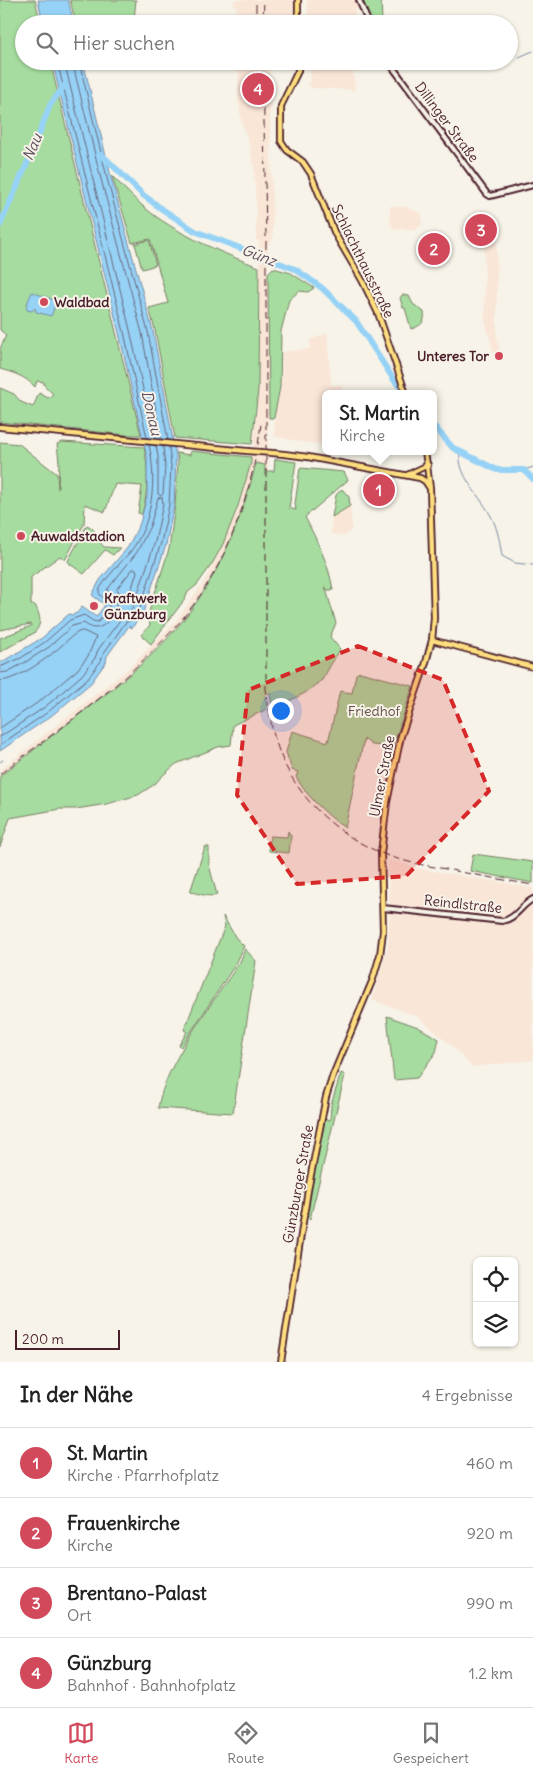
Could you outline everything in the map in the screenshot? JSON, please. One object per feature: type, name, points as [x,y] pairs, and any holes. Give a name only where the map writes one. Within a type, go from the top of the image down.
[{"type":"main road","points":[[298,0],[298,15]]},
{"type":"main road","name":"Schlachthausstraße","points":[[298,70],[281,106],[281,141],[290,153],[308,168],[335,234],[372,300],[393,353],[405,390]]},
{"type":"main road","points":[[0,427],[308,457],[423,479],[430,488]]},
{"type":"main road","name":"Ulmer Straße","points":[[358,1016],[373,979],[380,954],[383,931],[381,853],[390,784],[401,736],[432,640],[434,618],[430,488],[426,455]]},
{"type":"main road","points":[[406,476],[428,465]]},
{"type":"main road","points":[[432,640],[533,667]]},
{"type":"main road","name":"Günzburger Straße","points":[[281,1362],[305,1208],[321,1121],[333,1075],[358,1016]]},
{"type":"street","points":[[359,0],[365,15]]},
{"type":"street","name":"Dillinger Straße","points":[[395,70],[489,196],[533,184]]},
{"type":"street","name":"Reindlstraße","points":[[383,908],[502,920],[512,918],[533,899]]},
{"type":"highlighted area","points":[[358,646],[443,680],[489,791],[406,876],[297,884],[237,795],[248,690]]},
{"type":"shaded area","points":[[234,0],[295,0],[294,15],[236,15],[236,6],[234,6]]},
{"type":"shaded area","points":[[307,0],[359,0],[362,8],[355,9],[355,15],[308,15]]},
{"type":"shaded area","points":[[239,70],[269,70],[273,239],[268,244],[268,652],[265,652],[265,465],[256,463],[244,508],[228,546],[207,586],[180,624],[133,672],[0,776],[0,770],[129,668],[176,621],[203,583],[214,563],[239,506],[251,463],[254,439],[258,390],[260,270],[259,241],[256,240],[254,166],[242,123],[238,100]]},
{"type":"shaded area","points":[[310,70],[353,70],[355,90],[313,88],[308,85],[311,82]]},
{"type":"shaded area","points":[[390,206],[406,207],[422,214],[422,225],[414,231],[409,229],[393,229],[390,221]]},
{"type":"shaded area","points":[[495,219],[497,337],[500,353],[494,354],[485,320],[484,221]]},
{"type":"shaded area","points":[[327,333],[331,385],[342,385],[342,390],[322,390],[322,445],[274,436],[276,405],[281,388],[282,352],[310,349],[310,340]]},
{"type":"shaded area","points":[[350,506],[352,528],[349,533],[346,533],[346,536],[331,534],[332,517]]},
{"type":"shaded area","points":[[388,860],[422,869],[533,888],[533,1060],[472,1067],[454,1048],[417,1016],[372,1000],[388,946],[390,909]]},
{"type":"green space","points":[[0,0],[35,0],[39,15],[15,15],[15,70],[52,70],[141,435],[0,422],[0,388],[14,394],[21,402],[33,407],[39,393],[48,398],[53,394],[44,385],[44,382],[37,381],[35,387],[23,378],[0,369],[0,349],[6,335],[0,330]]},
{"type":"green space","points":[[70,0],[136,0],[134,15],[74,15]]},
{"type":"green space","points":[[362,0],[381,0],[382,15],[367,15]]},
{"type":"green space","points":[[112,176],[134,198],[170,226],[233,257],[259,267],[258,390],[252,444],[175,438],[155,330],[149,308],[168,303],[150,239],[132,243]]},
{"type":"green space","points":[[149,240],[156,265],[142,269],[135,244]]},
{"type":"green space","points":[[273,268],[291,273],[314,288],[308,292],[299,291],[289,300],[281,331],[280,387],[274,418],[269,418],[268,273]]},
{"type":"green space","points":[[402,295],[409,296],[413,304],[424,312],[422,324],[417,327],[411,329],[400,298]]},
{"type":"green space","points":[[0,442],[19,444],[57,474],[58,489],[59,462],[57,444],[62,442],[144,447],[147,489],[142,514],[138,513],[142,486],[115,484],[105,512],[85,504],[84,524],[65,560],[60,556],[31,577],[31,605],[35,605],[40,619],[37,630],[0,652],[0,638],[31,626],[31,624],[0,630]]},
{"type":"green space","points":[[190,451],[251,457],[251,463],[238,506],[223,544],[212,564],[197,585],[188,592],[185,599],[151,644],[141,635],[150,625],[148,615],[169,549],[175,506],[177,453],[190,455]]},
{"type":"green space","points":[[275,459],[296,462],[289,508],[296,510],[295,504],[300,468],[344,472],[348,480],[305,517],[329,571],[333,590],[327,590],[325,586],[336,623],[330,637],[340,649],[322,680],[305,693],[289,701],[282,711],[273,717],[270,693],[265,694],[267,709],[233,725],[231,745],[218,747],[176,764],[155,784],[138,795],[107,804],[76,809],[60,809],[10,818],[0,847],[0,776],[122,681],[170,636],[194,606],[227,548],[236,527],[256,463],[265,465],[265,471],[274,471]]},
{"type":"green space","points":[[342,489],[349,497],[350,506],[332,517],[336,495]]},
{"type":"green space","points":[[87,525],[95,532],[104,547],[120,548],[113,555],[105,550],[84,574],[68,561]]},
{"type":"green space","name":"Friedhof","points":[[360,672],[413,686],[393,747],[372,745],[364,739],[345,828],[324,811],[306,792],[296,777],[298,772],[292,770],[286,752],[292,731],[328,742],[340,691],[352,693],[356,674]]},
{"type":"green space","points":[[288,831],[291,836],[289,853],[269,851],[270,836],[287,837]]},
{"type":"green space","points":[[205,847],[209,847],[209,865],[217,895],[214,896],[190,892]]},
{"type":"green space","points":[[473,854],[533,862],[533,883],[470,871]]},
{"type":"green space","points":[[223,916],[236,938],[244,946],[237,962],[181,1047],[179,1045],[187,1032],[184,1030],[225,926]]},
{"type":"green space","points":[[245,949],[256,961],[233,1113],[158,1108],[162,1090],[180,1052],[204,1013],[240,962]]},
{"type":"green space","points":[[387,1016],[418,1027],[439,1039],[436,1052],[417,1078],[394,1080]]},
{"type":"green space","points":[[341,1073],[345,1075],[310,1219],[305,1215],[323,1119],[330,1120],[331,1105]]},
{"type":"water","points":[[38,0],[68,0],[72,15],[41,15]]},
{"type":"water","name":"Donau","points":[[54,70],[85,70],[112,181],[153,331],[176,456],[174,505],[166,545],[144,610],[132,628],[129,626],[107,656],[106,662],[91,683],[51,716],[0,751],[0,663],[42,638],[69,614],[77,613],[82,607],[96,617],[105,605],[92,595],[100,580],[128,547],[140,523],[147,496],[147,457],[119,333]]},
{"type":"water","points":[[32,292],[57,301],[51,316],[36,312],[35,308],[32,311],[27,310],[26,306]]},
{"type":"waterway","points":[[519,57],[533,51]]},
{"type":"waterway","name":"Nau","points":[[0,225],[33,150],[50,105],[64,86]]},
{"type":"waterway","name":"Günz","points":[[102,155],[143,195],[195,231],[295,269],[322,288],[356,321],[394,380],[403,390]]},
{"type":"waterway","name":"Günz","points":[[437,430],[453,448],[497,470],[524,470],[533,479]]},
{"type":"waterway","points":[[460,451],[462,469],[494,523],[502,556],[515,563],[533,565]]},
{"type":"waterway","points":[[524,470],[533,467]]},
{"type":"railway","points":[[256,0],[256,15]]},
{"type":"railway","points":[[263,15],[264,0]]},
{"type":"railway","points":[[263,70],[266,239],[266,689],[276,742],[294,782],[307,799],[322,815],[358,841],[398,859],[533,885]]},
{"type":"railway","points":[[0,774],[70,721],[137,666],[158,646],[194,603],[210,580],[234,530],[251,478],[261,424]]},
{"type":"place","name":"Günzburg","points":[[258,89]]},
{"type":"place","name":"Brentano-Palast","points":[[481,230]]},
{"type":"place","name":"Frauenkirche","points":[[434,249]]},
{"type":"place","name":"Waldbad","points":[[44,302]]},
{"type":"place","name":"Unteres Tor","points":[[499,356]]},
{"type":"place","name":"St. Martin","points":[[379,490]]},
{"type":"place","name":"Auwaldstadion","points":[[21,536]]},
{"type":"place","name":"Kraftwerk Günzburg","points":[[94,606]]}]
